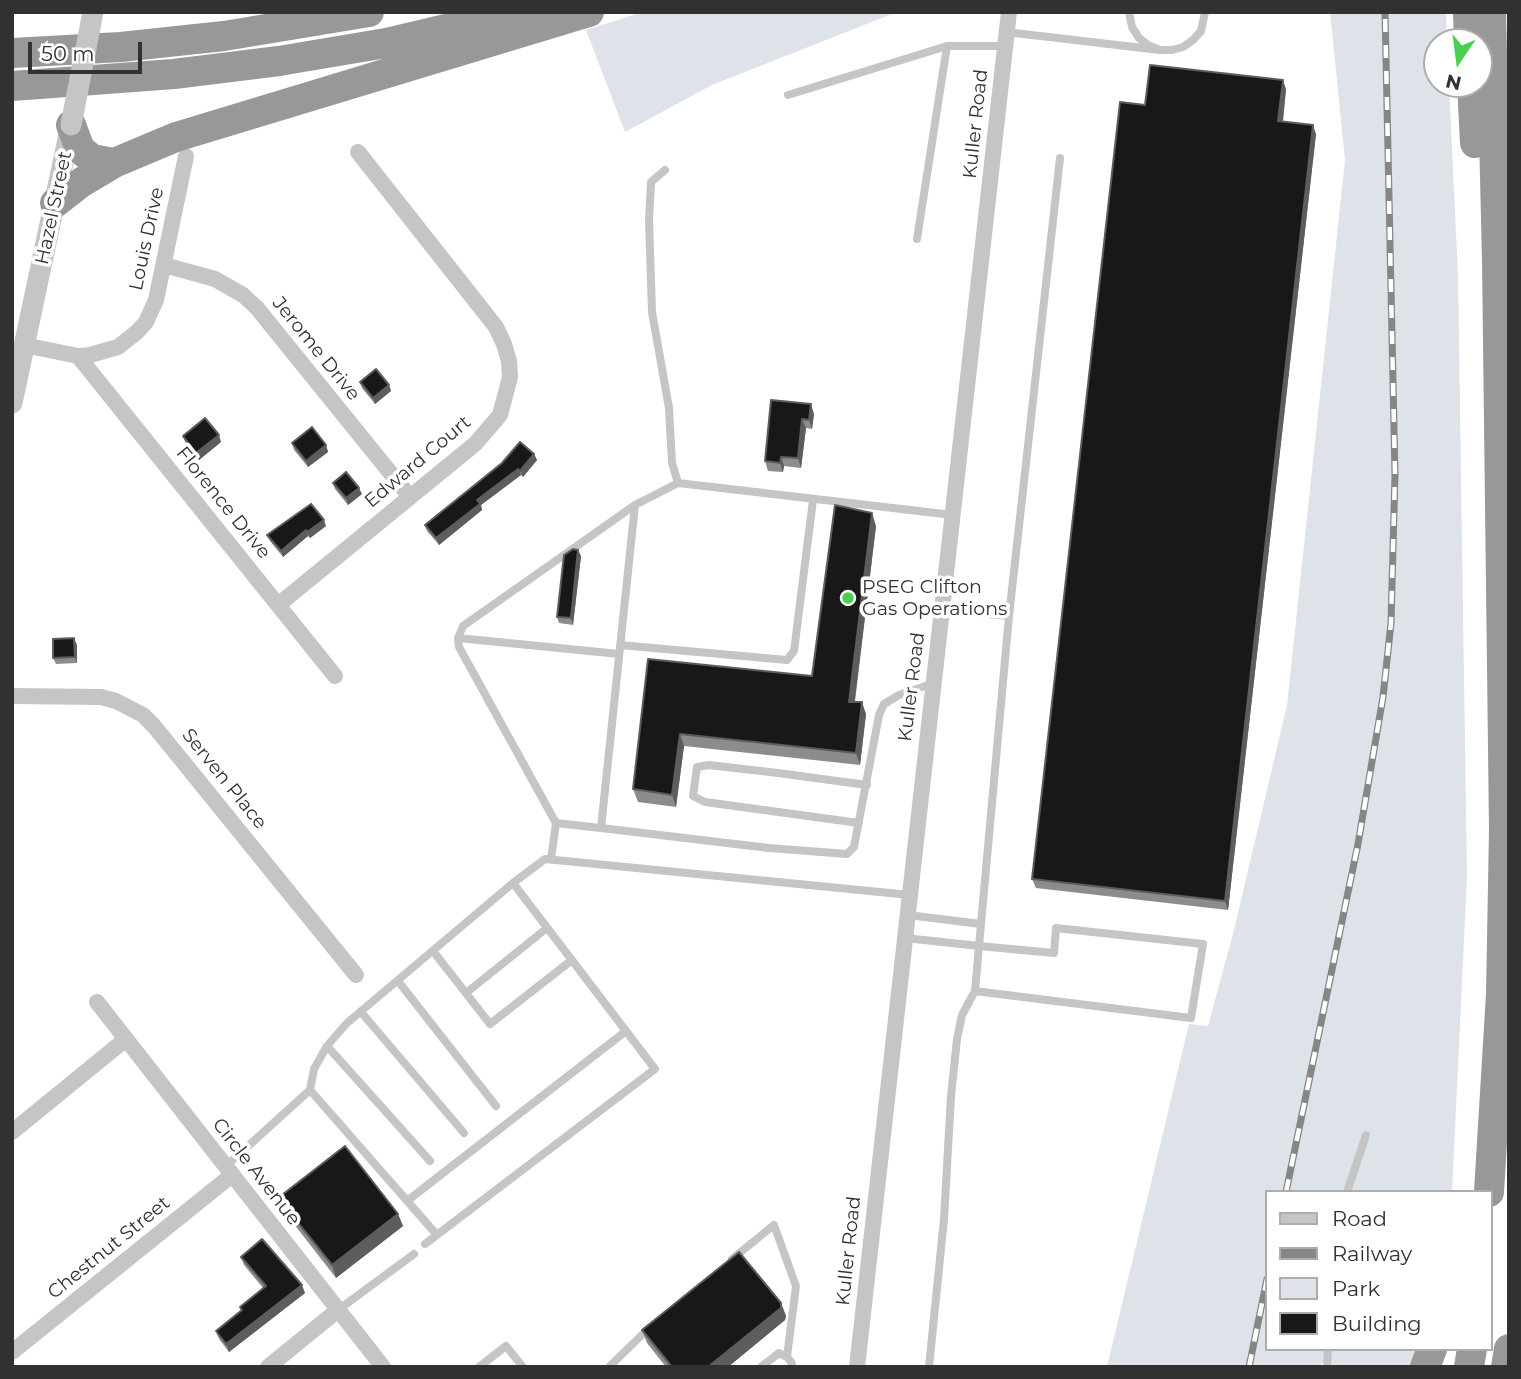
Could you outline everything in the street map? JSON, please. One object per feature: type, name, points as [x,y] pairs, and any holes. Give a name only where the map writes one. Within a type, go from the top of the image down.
[{"type":"highway","points":[[12,53],[108,48],[197,39],[369,12]]},
{"type":"highway","points":[[12,86],[161,75],[279,61],[386,43],[518,12]]},
{"type":"highway","points":[[55,203],[82,182],[114,163],[176,137],[589,12]]},
{"type":"highway","points":[[1489,1190],[1497,1075],[1504,830],[1491,12]]},
{"type":"highway","points":[[1473,98],[1499,500]]},
{"type":"highway","points":[[71,125],[80,149],[92,159],[114,163]]},
{"type":"highway","points":[[1476,1190],[1497,1075]]},
{"type":"highway","points":[[1506,1367],[1509,1349]]},
{"type":"street","name":"Hazel Street","points":[[12,403],[93,12]]},
{"type":"street","name":"Kuller Road","points":[[857,1367],[1009,12]]},
{"type":"street","name":"Edward Court","points":[[278,605],[475,444],[500,415],[510,377],[505,344],[496,327],[358,152]]},
{"type":"street","name":"Louis Drive","points":[[24,345],[78,356],[118,347],[146,322],[156,300],[186,156]]},
{"type":"street","name":"Jerome Drive","points":[[164,265],[215,279],[243,295],[257,308],[410,497]]},
{"type":"street","name":"Florence Drive","points":[[78,356],[335,676]]},
{"type":"street","name":"Serven Place","points":[[12,695],[101,697],[116,701],[143,715],[356,975]]},
{"type":"street","name":"Circle Avenue","points":[[97,1002],[383,1367]]},
{"type":"street","points":[[12,1132],[126,1039]]},
{"type":"street","name":"Chestnut Street","points":[[12,1352],[229,1171]]},
{"type":"street","points":[[268,1367],[338,1310]]},
{"type":"lane","points":[[1129,12],[1132,27],[1139,38],[1160,50]]},
{"type":"lane","points":[[788,95],[947,46],[1006,39],[1172,50],[1193,40],[1201,31],[1205,15]]},
{"type":"lane","points":[[917,239],[947,46]]},
{"type":"lane","points":[[929,1367],[944,1219],[957,1040],[962,1015],[975,991],[1009,616],[1060,158]]},
{"type":"lane","points":[[665,170],[651,182],[649,220],[652,312],[669,408],[672,463],[678,483]]},
{"type":"lane","points":[[551,859],[556,823],[459,647],[458,638],[463,626],[635,505],[678,483],[953,516]]},
{"type":"lane","points":[[458,638],[787,660],[794,651],[813,499]]},
{"type":"lane","points":[[601,828],[635,505]]},
{"type":"lane","points":[[942,610],[1009,616]]},
{"type":"lane","points":[[556,823],[847,854],[854,847],[879,715],[884,704],[899,695],[934,683]]},
{"type":"lane","points":[[859,823],[705,802],[693,796],[696,767],[709,765],[867,785]]},
{"type":"lane","points":[[229,1171],[310,1090],[314,1069],[327,1046],[361,1012],[544,859],[910,895]]},
{"type":"lane","points":[[425,1244],[655,1069],[513,883]]},
{"type":"lane","points":[[908,915],[981,923]]},
{"type":"lane","points":[[466,993],[547,928]]},
{"type":"lane","points":[[905,938],[1054,953],[1056,928],[1203,944],[1191,1017],[975,991]]},
{"type":"lane","points":[[433,951],[490,1024],[572,960]]},
{"type":"lane","points":[[398,981],[496,1106]]},
{"type":"lane","points":[[361,1012],[464,1133]]},
{"type":"lane","points":[[407,1201],[626,1031]]},
{"type":"lane","points":[[327,1046],[430,1161]]},
{"type":"lane","points":[[310,1090],[437,1235]]},
{"type":"lane","points":[[1348,1190],[1366,1136]]},
{"type":"lane","points":[[721,1269],[774,1225],[796,1286],[787,1357]]},
{"type":"lane","points":[[338,1310],[414,1254]]},
{"type":"lane","points":[[609,1367],[657,1321]]},
{"type":"lane","points":[[480,1367],[506,1346],[523,1367]]},
{"type":"lane","points":[[761,1367],[779,1353],[787,1357],[792,1363],[791,1367]]},
{"type":"green space","points":[[643,12],[897,12],[712,85],[625,132],[586,30]]},
{"type":"green space","points":[[1330,12],[1446,12],[1447,28],[1423,28],[1423,98],[1450,98],[1458,276],[1467,877],[1452,1190],[1266,1190],[1266,1351],[1434,1351],[1432,1367],[1330,1367],[1327,1360],[1318,1367],[1107,1367],[1189,1024],[1208,1026],[1234,930],[1287,705],[1345,160]]},
{"type":"building","points":[[1150,65],[1283,80],[1278,121],[1313,125],[1225,901],[1032,879],[1120,102],[1145,105]]},
{"type":"building","points":[[376,369],[389,385],[373,398],[360,382]]},
{"type":"building","points":[[771,400],[811,404],[809,420],[802,419],[798,458],[781,457],[780,463],[765,461]]},
{"type":"building","points":[[205,418],[219,435],[196,453],[183,436]]},
{"type":"building","points":[[312,427],[326,445],[306,461],[292,443]]},
{"type":"building","points":[[520,442],[534,454],[520,471],[518,469],[477,500],[480,504],[436,538],[425,525],[502,463]]},
{"type":"building","points":[[346,472],[359,488],[346,498],[333,483]]},
{"type":"building","points":[[311,504],[324,520],[307,532],[306,530],[281,551],[267,535]]},
{"type":"building","name":"PSEG Clifton Gas Operations","points":[[835,505],[872,513],[849,702],[862,702],[856,753],[680,734],[672,795],[633,789],[648,659],[812,676]]},
{"type":"building","points":[[573,549],[578,550],[571,618],[557,617],[564,555]]},
{"type":"building","points":[[74,638],[75,657],[53,658],[53,639]]},
{"type":"building","points":[[345,1146],[398,1214],[332,1265],[278,1198]]},
{"type":"building","points":[[262,1239],[302,1285],[226,1344],[216,1331],[266,1286],[241,1257]]},
{"type":"building","points":[[739,1252],[781,1303],[781,1308],[708,1367],[672,1367],[642,1330]]},
{"type":"railway","points":[[1286,1190],[1358,844],[1383,697],[1391,623],[1395,474],[1385,12]]},
{"type":"railway","points":[[1249,1367],[1266,1284]]},
{"type":"place","name":"PSEG Clifton Gas Operations","points":[[848,598]]}]
